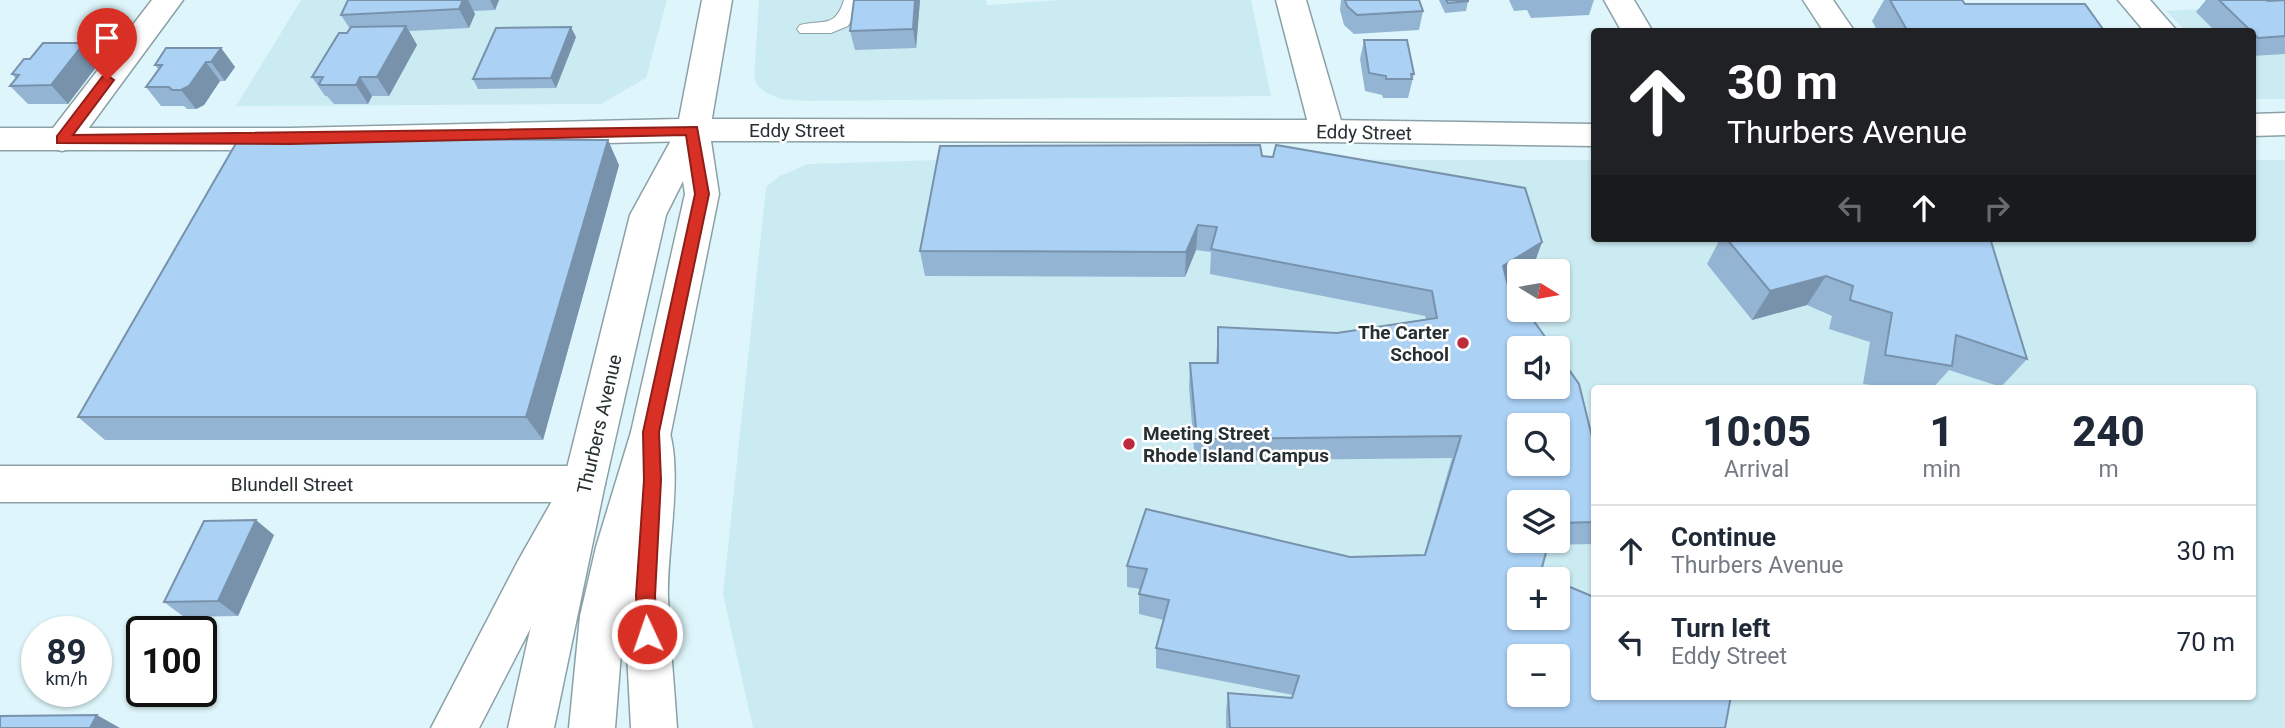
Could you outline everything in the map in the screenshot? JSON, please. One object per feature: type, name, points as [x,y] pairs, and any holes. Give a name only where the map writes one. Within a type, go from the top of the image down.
[{"type":"main road","points":[[62,140],[167,0]]},
{"type":"main road","name":"Thurbers Avenue","points":[[531,728],[584,484],[648,215],[693,130],[717,0]]},
{"type":"main road","points":[[1291,0],[1327,131]]},
{"type":"main road","points":[[1619,0],[1636,28]]},
{"type":"main road","points":[[1818,0],[1837,28]]},
{"type":"main road","points":[[2133,0],[2159,28]]},
{"type":"main road","points":[[2256,125],[2285,124]]},
{"type":"main road","name":"Eddy Street","points":[[0,139],[290,139],[693,130],[1327,131],[1591,135]]},
{"type":"main road","name":"Thurbers Avenue","points":[[592,728],[602,616],[617,547],[651,432],[702,194],[693,130]]},
{"type":"main road","points":[[651,432],[653,480],[646,596],[654,728]]},
{"type":"main road","name":"Blundell Street","points":[[0,484],[584,484]]},
{"type":"main road","points":[[454,728],[533,575],[584,484]]},
{"type":"lane","points":[[806,29],[839,26],[846,18],[853,0]]},
{"type":"shaded area","points":[[301,0],[667,0],[646,78],[601,104],[236,106]]},
{"type":"shaded area","points":[[759,0],[986,0],[987,5],[1062,0],[1251,0],[1271,96],[806,101],[780,99],[765,92],[757,85],[754,77]]},
{"type":"shaded area","points":[[2285,4],[2285,99],[2256,99],[2256,28],[2183,28],[2166,11]]},
{"type":"shaded area","name":"Meeting Street Rhode Island Campus","points":[[972,159],[1591,160],[1591,242],[2256,242],[2256,160],[2285,160],[2285,728],[753,728],[723,594],[766,187],[780,176],[808,164]]},
{"type":"building","points":[[348,0],[463,0],[459,9],[341,15]]},
{"type":"building","points":[[854,0],[915,0],[913,29],[850,31]]},
{"type":"building","points":[[1345,0],[1419,0],[1423,11],[1357,15],[1347,6]]},
{"type":"building","points":[[1446,0],[1468,0],[1468,1],[1448,3]]},
{"type":"building","points":[[1890,0],[1962,0],[1965,4],[2085,4],[2102,28],[1906,28]]},
{"type":"building","points":[[2219,0],[2285,0],[2285,36],[2258,38],[2256,28],[2248,28]]},
{"type":"building","points":[[406,26],[377,77],[360,77],[356,85],[321,85],[319,84],[323,77],[312,77],[339,33],[347,33],[351,27]]},
{"type":"building","points":[[571,27],[551,78],[473,79],[496,28]]},
{"type":"building","points":[[1364,40],[1407,40],[1414,74],[1411,74],[1412,79],[1386,79],[1386,76],[1369,73]]},
{"type":"building","points":[[43,43],[84,43],[51,85],[10,86],[19,75],[12,74],[24,59],[30,59]]},
{"type":"building","points":[[166,48],[221,48],[211,62],[206,62],[189,86],[181,90],[146,87],[162,65],[155,65]]},
{"type":"building","points":[[239,138],[608,140],[526,417],[78,417]]},
{"type":"building","points":[[1260,145],[1262,156],[1273,157],[1276,145],[1525,188],[1542,242],[1514,259],[1507,259],[1507,264],[1503,266],[1507,282],[1507,322],[1534,322],[1544,336],[1507,336],[1507,399],[1570,399],[1570,371],[1579,384],[1591,433],[1591,522],[1570,523],[1570,490],[1507,490],[1507,553],[1546,553],[1542,567],[1507,567],[1507,630],[1570,630],[1570,587],[1591,596],[1591,700],[1730,700],[1725,728],[1230,728],[1228,693],[1292,698],[1299,676],[1156,648],[1169,600],[1139,594],[1147,569],[1127,566],[1146,509],[1350,557],[1425,555],[1461,436],[1197,439],[1190,363],[1218,363],[1218,327],[1337,333],[1437,318],[1432,291],[1211,249],[1217,227],[1198,225],[1186,252],[920,251],[940,146]]},
{"type":"building","points":[[1729,242],[1991,242],[2027,359],[1956,335],[1952,366],[1885,355],[1892,313],[1850,300],[1853,286],[1826,276],[1770,291]]},
{"type":"building","points":[[256,520],[218,601],[164,602],[204,521]]},
{"type":"building","points":[[97,715],[90,728],[0,728],[0,716]]},
{"type":"place","name":"The Carter School","points":[[1463,343]]},
{"type":"place","name":"Meeting Street Rhode Island Campus","points":[[1129,444]]},
{"type":"route","points":[[107,80],[62,140],[290,139],[693,130],[702,194],[651,432],[653,480],[647,537],[647,634]]}]
